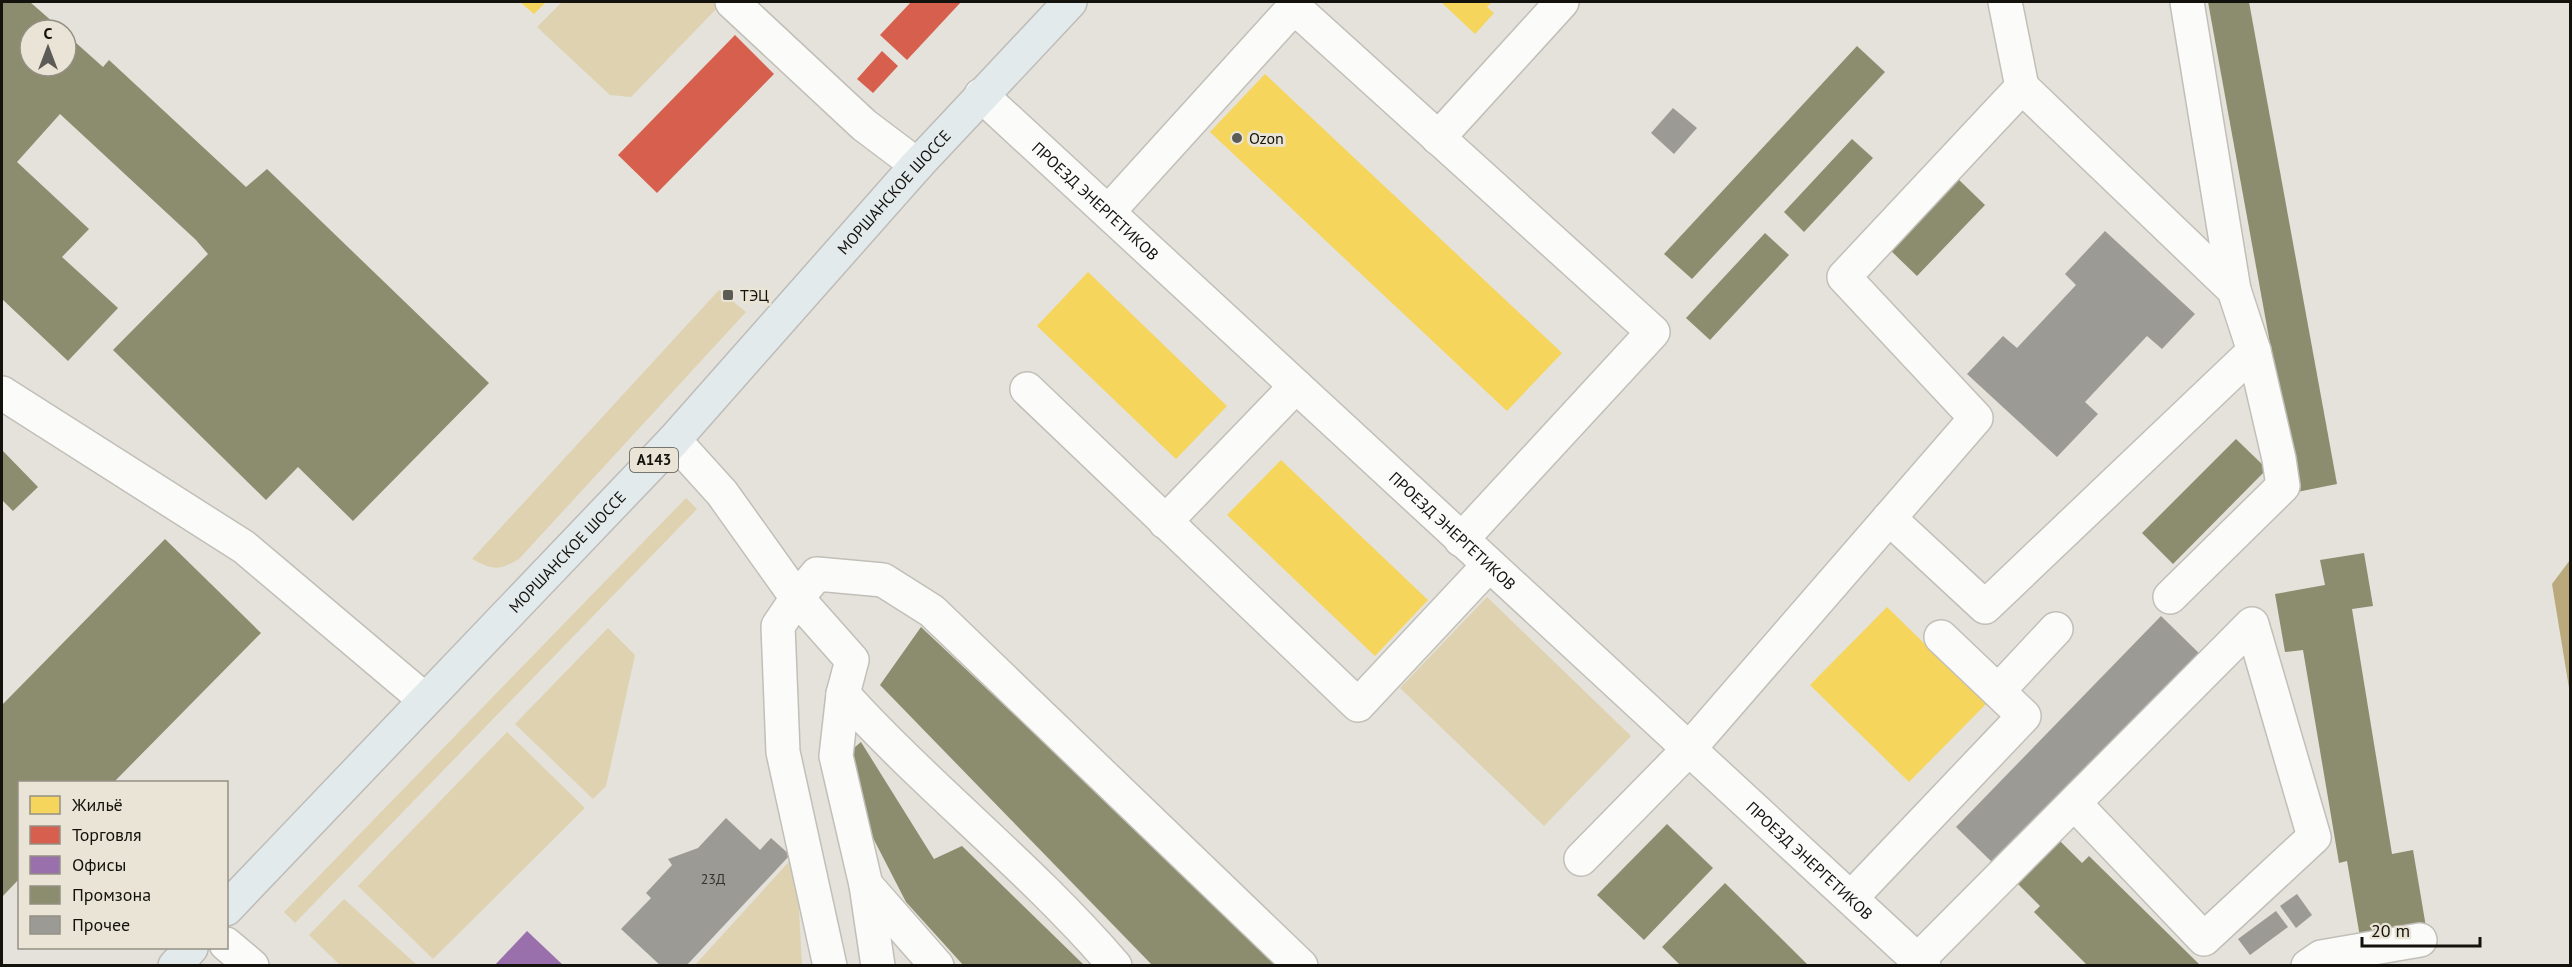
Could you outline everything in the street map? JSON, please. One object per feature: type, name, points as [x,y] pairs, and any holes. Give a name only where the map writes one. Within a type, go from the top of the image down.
[{"type":"main road","name":"МОРШАНСКОЕ ШОССЕ","points":[[228,907],[424,699],[674,440],[917,165],[1070,2]]},
{"type":"main road","points":[[175,966],[190,949]]},
{"type":"street","points":[[732,2],[864,125],[917,165]]},
{"type":"street","points":[[1438,138],[1562,2]]},
{"type":"street","points":[[2005,2],[2022,87],[2234,290]]},
{"type":"street","points":[[2170,597],[2283,486],[2254,351],[2234,290],[2187,2]]},
{"type":"street","points":[[1108,213],[1294,7],[1653,332],[1461,540]]},
{"type":"street","points":[[1581,859],[1688,750],[1976,418],[1844,277],[2022,87]]},
{"type":"street","name":"ПРОЕЗД ЭНЕРГЕТИКОВ","points":[[981,95],[1921,963]]},
{"type":"street","points":[[1889,518],[1985,607],[2254,351]]},
{"type":"street","points":[[1165,522],[1296,386]]},
{"type":"street","points":[[1027,389],[1358,705],[1489,565]]},
{"type":"street","points":[[2,393],[244,547],[424,699]]},
{"type":"street","points":[[674,440],[723,493],[797,598],[852,660],[843,694],[836,756],[866,885],[878,966]]},
{"type":"street","points":[[830,966],[783,752],[778,626],[817,574],[883,580],[932,611],[1301,966]]},
{"type":"street","points":[[1921,963],[2074,802],[2252,624],[2314,837],[2204,939],[2074,802]]},
{"type":"street","points":[[1998,691],[2056,629]]},
{"type":"street","points":[[1851,898],[2024,716],[1941,637]]},
{"type":"street","points":[[843,694],[881,736],[1079,924],[1114,966]]},
{"type":"street","points":[[866,885],[937,966]]},
{"type":"street","points":[[2308,966],[2321,957],[2420,940]]},
{"type":"street","points":[[228,946],[252,966]]},
{"type":"shaded area","points":[[562,2],[722,3],[631,97],[610,95],[537,27]]},
{"type":"shaded area","points":[[719,290],[746,312],[519,559],[496,568],[472,559]]},
{"type":"shaded area","points":[[686,498],[697,509],[295,923],[284,912]]},
{"type":"shaded area","points":[[2570,560],[2570,694],[2552,584]]},
{"type":"shaded area","points":[[1487,597],[1631,736],[1544,826],[1400,688]]},
{"type":"shaded area","points":[[608,628],[635,655],[606,786],[593,799],[515,724]]},
{"type":"shaded area","points":[[507,732],[585,808],[433,959],[358,886]]},
{"type":"shaded area","points":[[796,854],[802,965],[695,965]]},
{"type":"shaded area","points":[[344,899],[417,965],[340,965],[309,935]]},
{"type":"building: Жильё","points":[[520,2],[546,2],[534,14]]},
{"type":"building: Жильё","points":[[1441,2],[1492,2],[1487,7],[1494,13],[1475,34]]},
{"type":"building: Жильё","points":[[1265,74],[1562,353],[1507,411],[1210,132]]},
{"type":"building: Жильё","points":[[1088,272],[1227,406],[1176,459],[1037,326]]},
{"type":"building: Жильё","points":[[1281,460],[1428,600],[1375,656],[1227,515]]},
{"type":"building: Жильё","points":[[1887,607],[1986,704],[1909,782],[1810,685]]},
{"type":"building: Торговля","points":[[911,2],[961,2],[907,60],[880,35]]},
{"type":"building: Торговля","points":[[735,35],[774,74],[657,193],[618,155]]},
{"type":"building: Торговля","points":[[882,51],[898,66],[873,93],[857,79]]},
{"type":"building: Офисы","points":[[527,931],[564,966],[494,966]]},
{"type":"building: Промзона","points":[[2,2],[30,2],[48,18],[18,18],[18,78],[78,78],[78,45],[103,67],[109,60],[246,187],[267,169],[489,383],[353,521],[298,467],[266,500],[113,350],[208,254],[196,240],[60,114],[17,162],[89,229],[62,257],[118,308],[68,361],[2,299]]},
{"type":"building: Промзона","points":[[2208,2],[2249,2],[2337,484],[2297,492]]},
{"type":"building: Промзона","points":[[1857,46],[1885,72],[1692,279],[1664,254]]},
{"type":"building: Промзона","points":[[1852,139],[1873,158],[1804,232],[1784,212]]},
{"type":"building: Промзона","points":[[1956,177],[1985,205],[1917,276],[1888,248]]},
{"type":"building: Промзона","points":[[1765,233],[1789,255],[1710,340],[1686,318]]},
{"type":"building: Промзона","points":[[2236,439],[2267,469],[2173,564],[2142,533]]},
{"type":"building: Промзона","points":[[2,450],[38,487],[13,511],[2,500]]},
{"type":"building: Промзона","points":[[165,539],[261,633],[115,781],[18,781],[18,880],[2,897],[2,705]]},
{"type":"building: Промзона","points":[[2364,553],[2373,606],[2352,609],[2392,854],[2413,850],[2426,927],[2360,937],[2347,861],[2339,863],[2303,650],[2285,652],[2275,594],[2325,585],[2320,560]]},
{"type":"building: Промзона","points":[[921,627],[1281,966],[1153,966],[880,685]]},
{"type":"building: Промзона","points":[[861,742],[934,859],[962,846],[1085,966],[964,966],[906,902],[835,764]]},
{"type":"building: Промзона","points":[[1667,824],[1713,868],[1644,940],[1597,895]]},
{"type":"building: Промзона","points":[[2059,840],[2082,863],[2089,856],[2201,966],[2088,966],[2034,912],[2040,906],[2017,883]]},
{"type":"building: Промзона","points":[[1725,883],[1809,966],[1681,966],[1662,947]]},
{"type":"building: Прочее","points":[[1673,108],[1697,128],[1674,154],[1651,133]]},
{"type":"building: Прочее","points":[[2105,231],[2195,314],[2162,349],[2147,336],[2085,402],[2098,414],[2057,457],[1967,374],[2003,336],[2017,348],[2076,285],[2065,274]]},
{"type":"building: Прочее","points":[[2161,616],[2202,656],[1997,867],[1956,827]]},
{"type":"building: Прочее","points":[[726,818],[760,850],[771,838],[790,855],[686,966],[661,966],[621,929],[651,898],[646,893],[672,865],[668,859],[698,848]]},
{"type":"building: Прочее","points":[[2297,894],[2312,915],[2296,928],[2280,906]]},
{"type":"building: Прочее","points":[[2276,911],[2288,927],[2250,955],[2238,939]]},
{"type":"place","name":"Ozon","points":[[1237,138]]},
{"type":"place","name":"ТЭЦ","points":[[728,295]]}]
